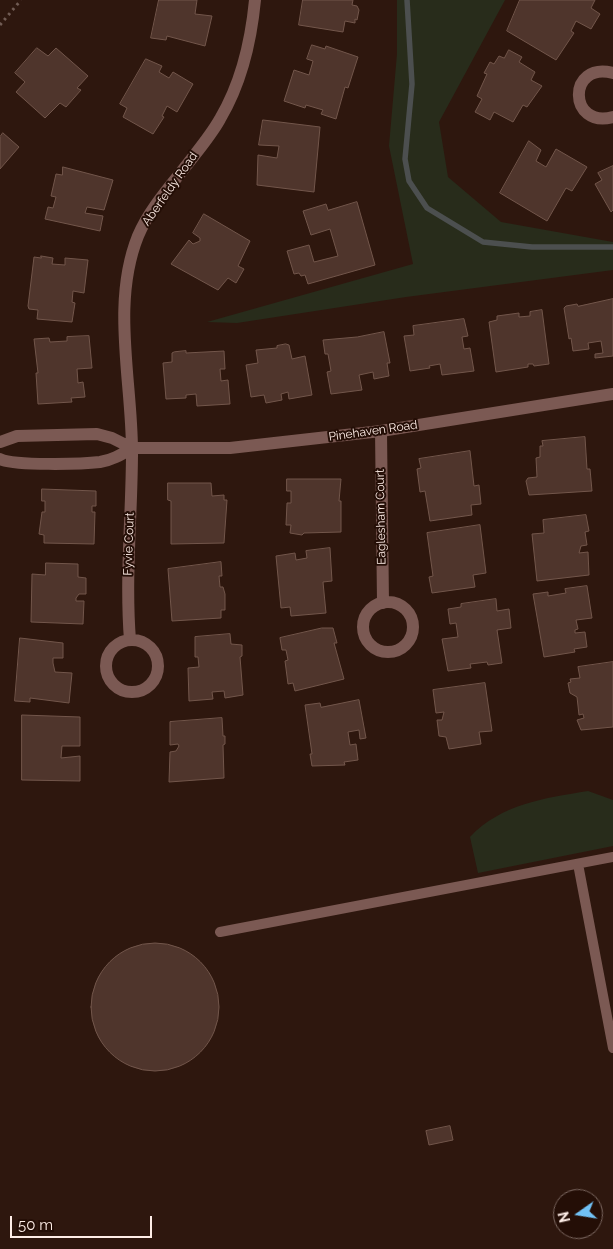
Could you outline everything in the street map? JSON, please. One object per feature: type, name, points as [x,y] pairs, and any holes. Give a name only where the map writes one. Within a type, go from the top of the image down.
[{"type":"street","name":"Aberfeldy Road","points":[[132,448],[125,325],[126,285],[130,259],[147,218],[224,110],[240,77],[252,35],[255,0]]},
{"type":"street","points":[[613,73],[599,71],[587,76],[579,89],[579,98],[585,111],[600,119],[613,116]]},
{"type":"street","name":"Pinehaven Road","points":[[0,442],[17,436],[97,434],[112,438],[132,448],[230,448],[381,432],[613,394]]},
{"type":"street","name":"Eaglesham Court","points":[[381,432],[383,603]]},
{"type":"street","name":"Pinehaven Road","points":[[0,459],[16,462],[100,462],[114,458],[132,448]]},
{"type":"street","name":"Fyvie Court","points":[[130,640],[127,603],[132,448]]},
{"type":"street","points":[[392,602],[404,608],[410,614],[413,626],[407,644],[394,652],[385,653],[375,650],[365,639],[363,629],[367,613],[373,607],[383,603],[392,602]]},
{"type":"street","points":[[130,640],[142,641],[151,648],[159,664],[153,682],[146,688],[135,692],[124,691],[113,684],[106,666],[107,657],[116,645],[130,640]]},
{"type":"lane","points":[[220,932],[613,856]]},
{"type":"lane","points":[[578,864],[613,1048]]},
{"type":"path","points":[[0,25],[21,0]]},
{"type":"green space","points":[[397,0],[505,0],[439,122],[448,177],[501,222],[613,242],[613,270],[406,297],[237,323],[207,322],[413,264],[389,146],[397,54]]},
{"type":"green space","points":[[588,791],[613,800],[613,846],[478,873],[470,837],[482,826],[495,817],[524,804]]},
{"type":"building","points":[[159,0],[197,0],[195,14],[212,16],[205,46],[167,36],[166,40],[151,38]]},
{"type":"building","points":[[303,0],[353,0],[352,5],[357,6],[359,10],[357,20],[355,19],[355,23],[345,21],[343,32],[299,25]]},
{"type":"building","points":[[520,0],[595,0],[591,8],[600,14],[591,29],[576,21],[571,31],[574,33],[556,60],[507,31]]},
{"type":"building","points":[[312,45],[325,49],[326,46],[358,57],[348,88],[345,87],[336,119],[321,114],[323,110],[306,105],[305,108],[284,101],[294,70],[309,75],[313,61],[307,59]]},
{"type":"building","points":[[37,48],[48,56],[56,48],[88,76],[77,88],[81,90],[66,107],[60,103],[45,118],[16,92],[25,82],[15,73]]},
{"type":"building","points":[[509,50],[522,57],[519,62],[535,72],[531,80],[542,86],[527,107],[523,105],[513,122],[494,112],[490,120],[475,112],[482,99],[477,96],[487,74],[484,73],[490,62],[494,64],[499,56],[504,58]]},
{"type":"building","points":[[146,59],[162,66],[159,72],[169,78],[173,72],[193,84],[177,112],[167,106],[162,116],[164,117],[153,134],[123,117],[127,108],[120,104]]},
{"type":"building","points":[[263,120],[320,127],[314,192],[257,185],[258,155],[277,158],[279,146],[259,145]]},
{"type":"building","points":[[3,133],[19,147],[0,169],[0,137]]},
{"type":"building","points":[[529,141],[541,150],[536,161],[546,167],[556,149],[587,167],[572,191],[566,188],[547,221],[500,193]]},
{"type":"building","points":[[613,166],[613,210],[611,212],[595,184],[602,180],[598,173]]},
{"type":"building","points":[[63,167],[113,180],[104,210],[87,207],[85,213],[103,216],[100,231],[45,219],[48,207],[53,208],[56,197],[51,196],[56,174],[62,175]]},
{"type":"building","points":[[357,202],[375,265],[308,284],[305,275],[294,274],[287,251],[309,245],[314,262],[338,256],[330,229],[311,235],[303,211],[326,204],[328,210]]},
{"type":"building","points":[[204,214],[250,241],[238,266],[244,269],[236,283],[228,278],[218,290],[171,264],[189,240],[193,244],[200,241],[200,238],[193,233]]},
{"type":"building","points":[[41,256],[53,258],[52,264],[65,265],[65,258],[88,260],[84,293],[73,291],[72,302],[75,303],[72,322],[37,319],[38,310],[29,309],[34,257],[41,258]]},
{"type":"building","points":[[613,299],[613,356],[595,358],[595,354],[603,353],[601,341],[588,343],[589,349],[573,351],[564,308],[566,306],[577,304],[578,306]]},
{"type":"building","points":[[542,310],[549,364],[534,366],[533,364],[528,364],[528,367],[496,372],[489,322],[497,320],[497,316],[519,313],[519,317],[530,316],[530,312]]},
{"type":"building","points":[[464,319],[468,336],[462,337],[464,349],[470,348],[474,371],[442,375],[440,364],[429,366],[430,368],[410,371],[404,336],[414,335],[413,326]]},
{"type":"building","points":[[384,332],[390,363],[387,363],[389,376],[374,379],[373,372],[359,375],[362,390],[331,394],[327,372],[331,371],[328,354],[325,354],[323,340]]},
{"type":"building","points":[[89,336],[92,368],[77,369],[78,383],[83,382],[85,397],[71,398],[72,402],[38,404],[36,373],[38,373],[34,339],[49,338],[50,342],[67,341],[67,337]]},
{"type":"building","points":[[289,345],[292,359],[305,356],[312,395],[289,399],[288,392],[281,394],[282,400],[266,403],[264,395],[251,397],[246,365],[258,363],[256,350],[277,348],[277,346]]},
{"type":"building","points":[[186,351],[186,353],[224,351],[225,369],[220,369],[221,381],[228,380],[230,404],[197,406],[196,394],[186,395],[186,398],[166,399],[163,363],[172,362],[172,353]]},
{"type":"building","points":[[585,437],[587,469],[590,469],[592,491],[529,495],[526,481],[528,478],[537,477],[536,458],[540,457],[540,446],[543,446],[542,441]]},
{"type":"building","points":[[470,451],[474,486],[479,485],[481,504],[471,505],[472,515],[430,521],[425,491],[420,492],[417,469],[421,468],[419,459]]},
{"type":"building","points":[[287,479],[341,479],[339,501],[341,501],[341,532],[304,533],[302,535],[290,533],[291,525],[286,525],[287,503],[291,503],[291,491],[287,491]]},
{"type":"building","points":[[168,483],[211,483],[212,496],[224,495],[224,500],[227,500],[224,543],[171,544],[171,501],[168,500]]},
{"type":"building","points":[[42,489],[96,491],[96,506],[92,506],[92,512],[95,512],[94,544],[44,543],[44,535],[39,534],[42,512],[45,512],[45,501],[42,501]]},
{"type":"building","points":[[586,515],[589,531],[585,532],[587,545],[581,546],[579,553],[588,552],[589,575],[537,581],[532,534],[544,533],[543,520]]},
{"type":"building","points":[[480,525],[486,573],[473,575],[475,587],[432,593],[429,577],[433,576],[427,533]]},
{"type":"building","points":[[330,548],[332,581],[323,582],[326,613],[291,616],[290,607],[281,608],[276,556],[295,553],[296,560],[307,558],[306,551]]},
{"type":"building","points":[[221,562],[222,576],[219,576],[220,587],[223,587],[225,594],[225,610],[221,610],[221,618],[172,621],[168,569]]},
{"type":"building","points":[[46,563],[78,564],[78,577],[86,578],[86,594],[79,594],[76,598],[76,601],[84,601],[83,624],[31,622],[32,574],[45,575]]},
{"type":"building","points":[[587,586],[592,618],[576,620],[578,629],[575,630],[575,633],[585,632],[587,647],[574,649],[575,652],[544,657],[533,594],[548,592],[548,596],[566,593],[565,589]]},
{"type":"building","points":[[496,599],[497,611],[509,609],[511,628],[497,630],[502,663],[488,665],[487,662],[470,664],[471,668],[448,671],[442,639],[458,637],[456,623],[450,624],[448,609],[461,607],[461,604]]},
{"type":"building","points":[[322,628],[333,628],[337,643],[334,643],[344,679],[295,691],[293,683],[288,684],[285,661],[288,660],[286,650],[282,650],[280,638]]},
{"type":"building","points":[[230,634],[231,644],[242,645],[242,656],[240,657],[243,695],[225,698],[224,691],[212,692],[213,699],[189,701],[188,668],[199,667],[198,657],[195,657],[195,637]]},
{"type":"building","points":[[20,638],[63,643],[63,658],[53,658],[53,663],[55,672],[72,673],[69,703],[30,698],[30,702],[15,701]]},
{"type":"building","points":[[613,662],[613,727],[581,730],[577,720],[584,718],[583,714],[579,715],[577,697],[570,693],[568,683],[571,682],[570,679],[580,678],[578,667]]},
{"type":"building","points":[[485,683],[492,731],[479,732],[481,744],[449,749],[446,737],[439,736],[437,720],[442,720],[444,712],[436,713],[433,690]]},
{"type":"building","points":[[359,700],[366,738],[360,739],[359,730],[348,732],[350,745],[356,744],[358,760],[344,762],[345,765],[312,766],[305,705],[320,703],[321,707]]},
{"type":"building","points":[[22,715],[80,717],[80,746],[62,746],[61,758],[80,756],[80,781],[22,780]]},
{"type":"building","points":[[222,718],[223,736],[225,736],[225,744],[223,745],[224,778],[169,782],[170,752],[176,751],[179,746],[178,744],[170,745],[170,722]]},
{"type":"building","points":[[155,943],[168,944],[180,948],[200,962],[214,982],[218,994],[218,1020],[214,1032],[200,1052],[180,1066],[168,1070],[155,1071],[142,1070],[130,1066],[110,1052],[96,1032],[92,1020],[91,1007],[92,994],[96,982],[110,962],[130,948],[142,944]]},
{"type":"building","points":[[450,1126],[453,1140],[429,1145],[426,1131]]},
{"type":"waterway","points":[[407,0],[412,84],[405,159],[409,181],[427,208],[483,242],[532,247],[613,247]]}]
